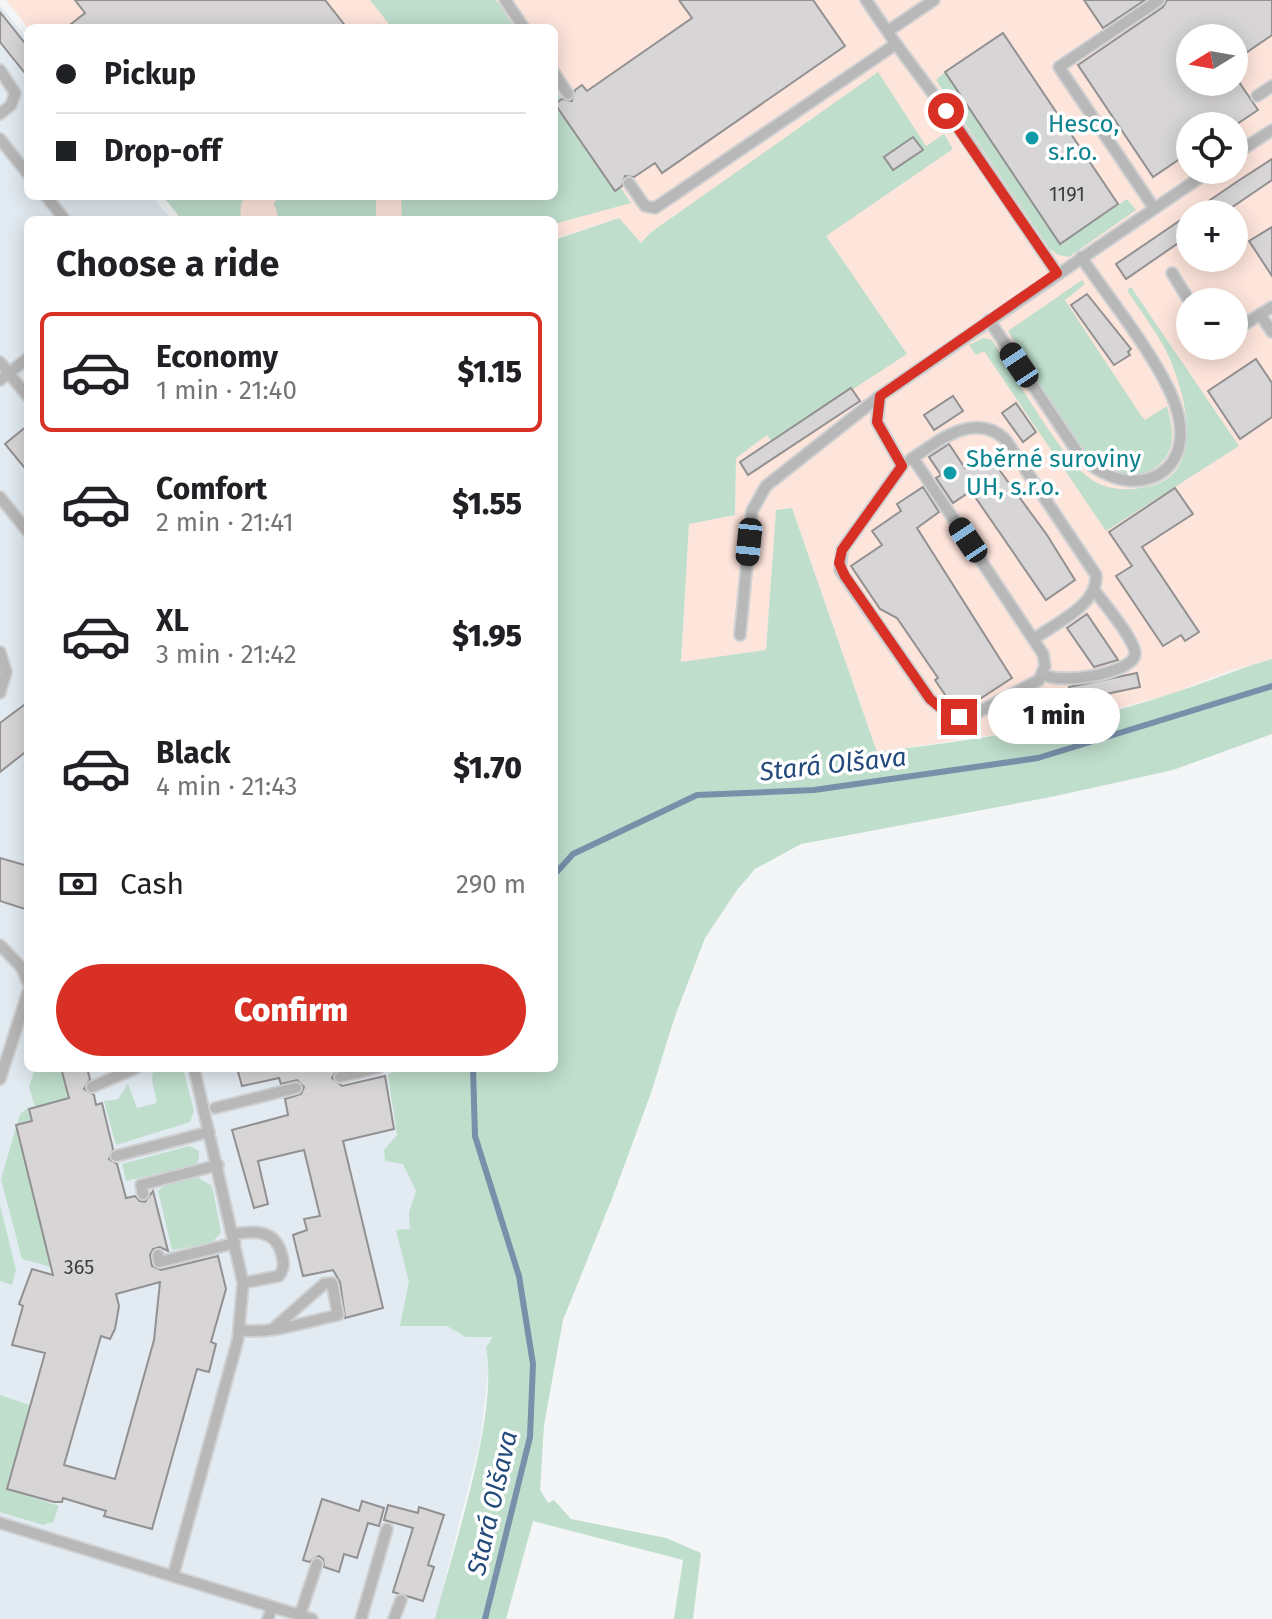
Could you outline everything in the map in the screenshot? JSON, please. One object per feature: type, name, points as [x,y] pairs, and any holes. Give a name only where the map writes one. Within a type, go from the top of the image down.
[{"type":"lane","points":[[505,0],[521,24]]},
{"type":"lane","points":[[866,0],[963,134],[1057,273]]},
{"type":"lane","points":[[888,31],[934,0]]},
{"type":"lane","points":[[1154,208],[1059,67],[1159,0]]},
{"type":"lane","points":[[629,183],[645,206],[655,208],[896,44]]},
{"type":"lane","points":[[0,70],[15,93],[11,105],[0,114]]},
{"type":"lane","points":[[558,79],[568,94]]},
{"type":"lane","points":[[1257,96],[1272,86]]},
{"type":"lane","points":[[1248,146],[1272,130]]},
{"type":"lane","points":[[0,139],[24,169]]},
{"type":"lane","points":[[740,635],[752,511],[766,486],[880,396],[1190,184]]},
{"type":"lane","points":[[49,200],[62,216]]},
{"type":"lane","points":[[989,320],[1089,465],[1108,477],[1130,482],[1144,481],[1162,472],[1176,455],[1181,436],[1173,399],[1153,363],[1081,257]]},
{"type":"lane","points":[[1172,273],[1181,288]]},
{"type":"lane","points":[[1248,322],[1272,307]]},
{"type":"lane","points":[[1260,314],[1272,332]]},
{"type":"lane","points":[[4,377],[24,361]]},
{"type":"lane","points":[[0,362],[4,377],[24,394]]},
{"type":"lane","points":[[880,396],[877,422],[902,466]]},
{"type":"lane","points":[[1035,638],[1073,611],[1094,590],[1097,579],[1093,567],[999,434],[980,427],[957,430],[902,466],[842,550],[839,563],[930,699],[948,713],[959,717],[973,715],[1007,698],[1043,674]]},
{"type":"lane","points":[[913,458],[1035,638],[1043,654],[1043,674]]},
{"type":"lane","points":[[0,497],[24,527]]},
{"type":"lane","points":[[1043,674],[1054,680],[1068,680],[1124,667],[1132,661],[1135,654],[1131,643],[1094,590]]},
{"type":"lane","points":[[0,652],[6,672],[0,693]]},
{"type":"lane","points":[[0,945],[24,973]]},
{"type":"lane","points":[[0,1079],[24,1004]]},
{"type":"lane","points":[[92,1087],[127,1072]]},
{"type":"lane","points":[[173,1576],[240,1330],[243,1283],[195,1072]]},
{"type":"lane","points":[[340,1077],[361,1072]]},
{"type":"lane","points":[[215,1108],[296,1088]]},
{"type":"lane","points":[[116,1156],[209,1132]]},
{"type":"lane","points":[[143,1194],[141,1185],[218,1165]]},
{"type":"lane","points":[[158,1255],[159,1262],[248,1232],[269,1234],[279,1245],[283,1259],[279,1276],[243,1283]]},
{"type":"lane","points":[[240,1330],[274,1328],[338,1315],[332,1283],[324,1284],[274,1328]]},
{"type":"lane","points":[[0,1523],[312,1619]]},
{"type":"lane","points":[[361,1619],[387,1529]]},
{"type":"lane","points":[[300,1615],[317,1564]]},
{"type":"lane","points":[[394,1619],[401,1600]]},
{"type":"lane","points":[[268,1619],[272,1607]]},
{"type":"shaded area","points":[[6,0],[1272,0],[1272,659],[1226,672],[1169,695],[1036,729],[877,752],[792,508],[776,510],[766,650],[681,663],[689,524],[735,515],[736,458],[619,218],[558,238],[558,216],[179,216],[165,200],[558,200],[558,24],[25,24]]},
{"type":"shaded area","points":[[0,5],[24,35],[24,200],[155,200],[169,216],[24,216],[24,1072],[435,1072],[494,1336],[486,1347],[489,1366],[480,1442],[435,1619],[0,1619]]},
{"type":"green space","points":[[370,0],[496,0],[512,24],[389,24]]},
{"type":"green space","points":[[878,72],[926,146],[944,134],[953,149],[826,236],[907,354],[772,442],[767,435],[736,458],[735,515],[689,524],[681,662],[766,650],[776,510],[792,508],[877,752],[987,737],[1096,715],[1167,695],[1272,659],[1272,734],[1173,770],[1051,797],[801,844],[755,869],[705,938],[674,1019],[651,1093],[563,1320],[544,1425],[540,1490],[548,1503],[554,1500],[571,1519],[666,1538],[701,1553],[693,1619],[674,1619],[683,1560],[533,1521],[506,1619],[435,1619],[480,1445],[486,1409],[486,1347],[493,1337],[466,1337],[447,1326],[400,1326],[409,1282],[396,1230],[410,1229],[409,1212],[416,1191],[403,1164],[385,1161],[384,1150],[397,1135],[388,1075],[393,1072],[558,1072],[558,239],[619,218],[641,243],[650,233]]},
{"type":"green space","points":[[945,72],[1062,243],[1127,199],[1136,210],[1069,257],[1058,255],[1049,248],[936,80]]},
{"type":"green space","points":[[558,93],[631,203],[558,223],[558,216],[402,216],[401,200],[558,200]]},
{"type":"green space","points":[[166,200],[243,200],[240,216],[179,216]]},
{"type":"green space","points":[[277,200],[376,200],[376,216],[278,216],[274,203]]},
{"type":"green space","points":[[1082,280],[1085,284],[1065,300],[1140,414],[1145,420],[1167,406],[1172,429],[1169,451],[1160,464],[1146,473],[1129,475],[1112,471],[1087,453],[1062,421],[1008,331]]},
{"type":"green space","points":[[1131,287],[1176,353],[1176,360],[1181,360],[1239,446],[1106,531],[984,351],[976,355],[969,345],[983,338],[992,340],[1053,436],[1092,480],[1120,489],[1151,486],[1169,477],[1181,463],[1187,424],[1184,403],[1171,363],[1160,340],[1127,290]]},
{"type":"green space","points":[[34,1072],[63,1072],[69,1098],[35,1107],[29,1087]]},
{"type":"green space","points":[[153,1072],[184,1072],[194,1111],[190,1122],[116,1145],[104,1101],[118,1099],[128,1084],[137,1108],[157,1103]]},
{"type":"green space","points":[[28,1108],[32,1122],[17,1128],[51,1267],[22,1259],[1,1179],[20,1114]]},
{"type":"green space","points":[[189,1146],[199,1151],[199,1160],[194,1165],[126,1181],[122,1164]]},
{"type":"green space","points":[[197,1177],[212,1186],[221,1232],[212,1243],[172,1250],[158,1191],[168,1183]]},
{"type":"green space","points":[[0,1205],[16,1270],[12,1285],[0,1281]]},
{"type":"green space","points":[[0,1395],[30,1405],[7,1489],[59,1506],[53,1522],[43,1525],[0,1512]]},
{"type":"building","points":[[75,0],[325,0],[344,24],[71,24],[85,13]]},
{"type":"building","points":[[679,0],[813,0],[845,46],[662,173],[655,163],[634,177],[625,176],[622,186],[615,191],[558,108],[558,102],[562,99],[572,101],[575,90],[582,85],[587,91],[692,18]]},
{"type":"building","points":[[1084,0],[1145,0],[1103,28]]},
{"type":"building","points":[[1167,0],[1272,0],[1272,35],[1248,51],[1248,24],[1176,24],[1176,96],[1248,95],[1258,110],[1248,117],[1248,112],[1176,112],[1176,161],[1153,177],[1078,65],[1163,7]]},
{"type":"building","points":[[0,12],[24,42],[24,72],[0,42]]},
{"type":"building","name":"Hesco, s.r.o.","points":[[1003,33],[1118,204],[1060,244],[945,72]]},
{"type":"building","points":[[913,137],[923,150],[893,170],[884,157]]},
{"type":"building","points":[[1272,159],[1272,180],[1243,200],[1210,200],[1234,184],[1248,184],[1248,175]]},
{"type":"building","points":[[1176,223],[1176,245],[1126,279],[1116,264]]},
{"type":"building","points":[[1272,227],[1272,276],[1249,241]]},
{"type":"building","points":[[1087,294],[1131,349],[1128,352],[1130,355],[1114,365],[1071,305]]},
{"type":"building","points":[[1256,359],[1272,383],[1272,417],[1240,439],[1208,391]]},
{"type":"building","points":[[851,388],[860,401],[748,475],[740,462]]},
{"type":"building","points":[[953,396],[963,411],[934,430],[924,415]]},
{"type":"building","points":[[1016,403],[1036,432],[1023,442],[1002,413]]},
{"type":"building","points":[[24,428],[24,467],[5,444]]},
{"type":"building","points":[[949,444],[965,468],[987,453],[1047,535],[1075,580],[1046,600],[971,491],[953,503],[936,478],[941,475],[929,457]]},
{"type":"building","points":[[923,487],[939,512],[917,528],[1012,678],[969,706],[952,705],[935,680],[938,678],[897,618],[880,609],[851,566],[882,545],[872,531],[901,511],[897,504]]},
{"type":"building","points":[[1175,488],[1193,514],[1142,547],[1199,632],[1185,641],[1181,635],[1163,646],[1116,576],[1132,566],[1109,532]]},
{"type":"building","points":[[1087,614],[1118,660],[1094,667],[1067,628]]},
{"type":"building","points":[[1137,673],[1140,687],[1072,701],[1069,687]]},
{"type":"building","points":[[24,705],[24,753],[0,772],[0,723]]},
{"type":"building","points":[[0,858],[24,865],[24,909],[0,901]]},
{"type":"building","points":[[62,1072],[88,1072],[90,1079],[84,1089],[94,1095],[96,1105],[102,1103],[113,1149],[109,1159],[117,1164],[126,1198],[135,1196],[145,1202],[153,1191],[168,1251],[160,1247],[153,1249],[150,1255],[152,1266],[161,1270],[218,1256],[226,1289],[211,1342],[216,1344],[209,1372],[197,1369],[152,1529],[104,1516],[106,1511],[63,1498],[62,1502],[54,1502],[7,1489],[45,1353],[12,1345],[23,1306],[19,1304],[32,1269],[53,1275],[16,1125],[32,1121],[29,1109],[69,1098]],"holes":[[[160,1282],[154,1340],[115,1479],[64,1465],[101,1336],[110,1339],[115,1329],[119,1306],[116,1294]]]},
{"type":"building","points":[[238,1072],[336,1072],[332,1078],[342,1086],[385,1076],[394,1129],[343,1141],[383,1308],[345,1318],[340,1282],[333,1270],[303,1276],[293,1235],[307,1230],[304,1219],[320,1216],[304,1150],[258,1161],[268,1204],[254,1208],[232,1130],[288,1115],[285,1099],[301,1094],[304,1087],[297,1080],[281,1084],[279,1078],[242,1086]]},
{"type":"building","points":[[322,1499],[359,1511],[362,1501],[384,1508],[379,1526],[368,1523],[357,1558],[344,1554],[339,1572],[324,1567],[323,1559],[319,1556],[309,1562],[303,1560]]},
{"type":"building","points":[[388,1505],[418,1513],[419,1507],[444,1515],[428,1565],[434,1567],[423,1601],[393,1592],[413,1528],[384,1520]]},
{"type":"waterway","name":"Stará Olšava","points":[[558,871],[573,854],[697,795],[814,790],[1038,758],[1272,686]]},
{"type":"waterway","name":"Stará Olšava","points":[[473,1072],[475,1136],[519,1276],[533,1364],[530,1437],[485,1619]]},
{"type":"place","name":"Hesco, s.r.o.","points":[[1032,138]]},
{"type":"place","name":"Sběrné suroviny UH, s.r.o.","points":[[950,473]]},
{"type":"route","points":[[946,111],[1057,273],[880,396],[876,411],[878,426],[902,466],[842,550],[839,563],[840,570],[930,699],[943,710],[959,717]]}]
